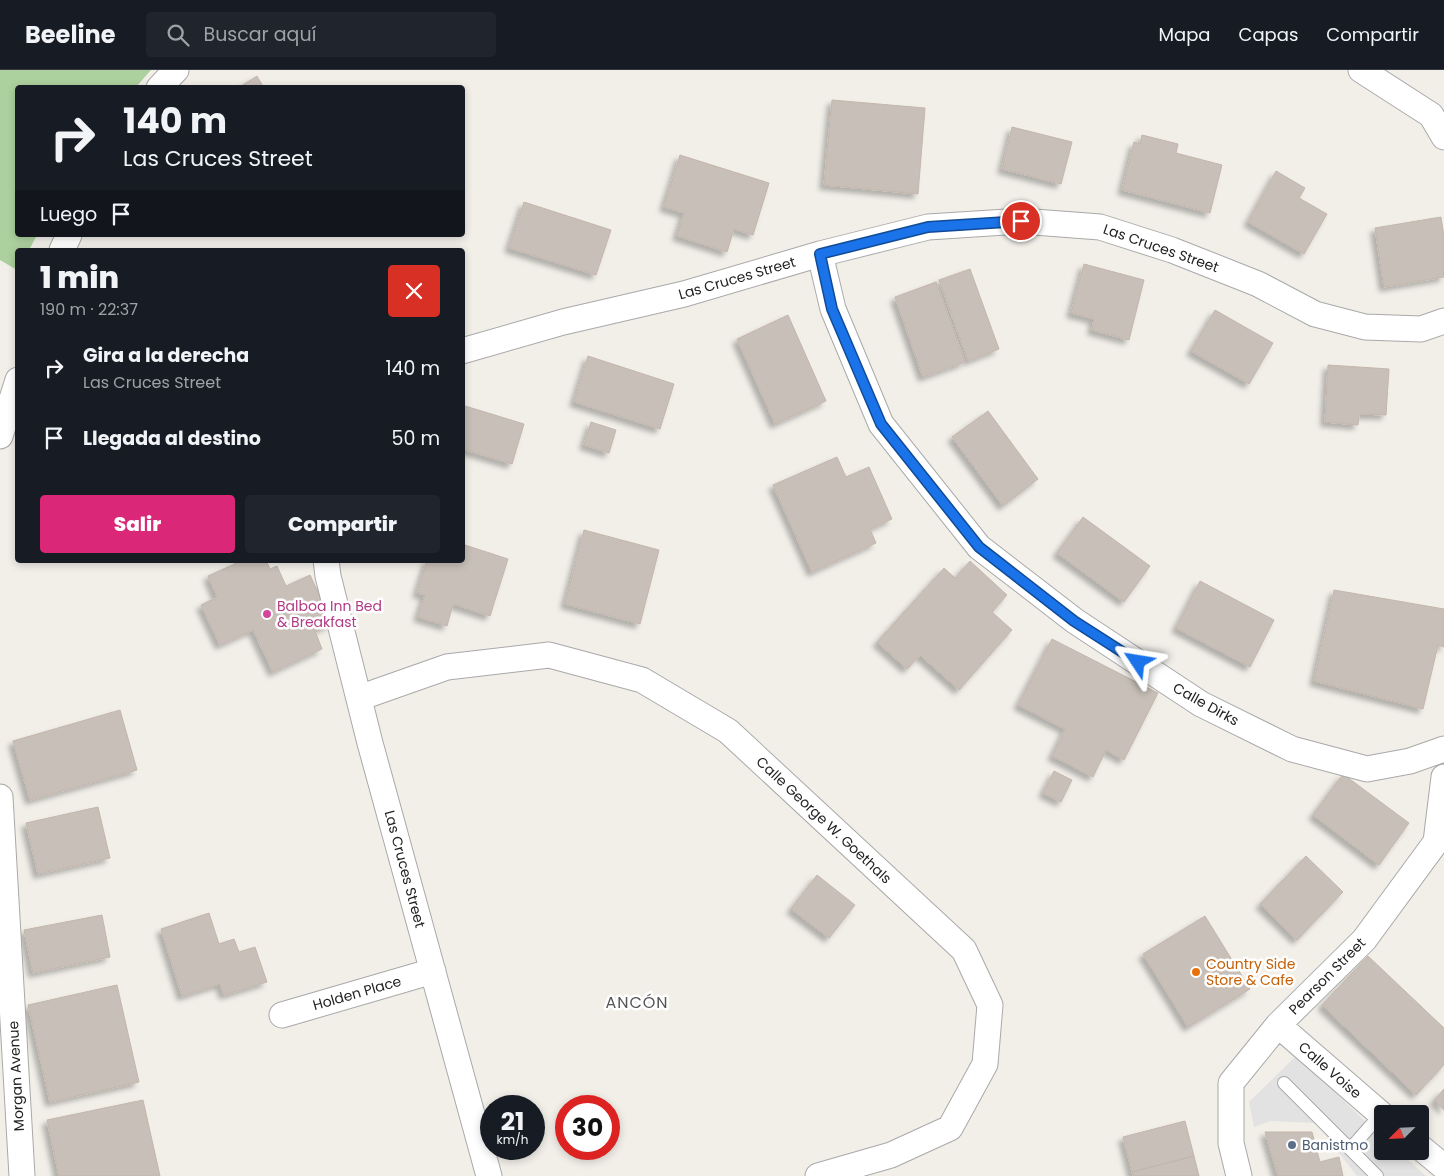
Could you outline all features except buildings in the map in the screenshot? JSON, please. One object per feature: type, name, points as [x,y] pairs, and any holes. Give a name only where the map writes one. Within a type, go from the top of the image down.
[{"type":"street","points":[[162,85],[176,70]]},
{"type":"street","points":[[1361,70],[1438,109],[1444,137]]},
{"type":"street","name":"Las Cruces Street","points":[[465,350],[563,322],[684,294],[820,254],[928,227],[1021,221],[1100,227],[1172,250],[1258,284],[1315,314],[1365,327],[1421,329],[1444,322]]},
{"type":"street","name":"Calle Dirks","points":[[820,254],[832,309],[881,424],[979,547],[1074,621],[1201,704],[1292,749],[1367,769],[1410,762],[1444,748]]},
{"type":"street","points":[[0,436],[15,389]]},
{"type":"street","name":"Las Cruces Street","points":[[326,563],[359,698],[489,1176]]},
{"type":"street","name":"Calle George W. Goethals","points":[[359,698],[447,668],[549,655],[642,680],[728,731],[964,950],[990,1005],[985,1064],[950,1128],[891,1155],[818,1176]]},
{"type":"street","name":"Pearson Street","points":[[1239,1176],[1231,1143],[1230,1083],[1278,1025],[1364,940],[1436,842],[1444,777]]},
{"type":"street","name":"Morgan Avenue","points":[[0,797],[22,1176]]},
{"type":"street","name":"Holden Place","points":[[282,1015],[433,971]]},
{"type":"street","name":"Calle Voise","points":[[1278,1025],[1374,1107]]},
{"type":"street","points":[[1429,1154],[1444,1167]]},
{"type":"lane","points":[[1284,1082],[1377,1176]]},
{"type":"lane","points":[[1351,1148],[1374,1123]]},
{"type":"green space","points":[[0,70],[151,70],[138,85],[15,85],[15,237],[36,237],[30,248],[15,248],[15,269],[0,260]]},
{"type":"shaded area","points":[[1297,1055],[1374,1130],[1374,1160],[1408,1160],[1426,1176],[1357,1176],[1316,1123],[1270,1121],[1254,1127],[1249,1102]]},
{"type":"place","name":"Balboa Inn Bed & Breakfast","points":[[267,614]]},
{"type":"place","name":"Country Side Store & Cafe","points":[[1196,972]]},
{"type":"place","name":"Banistmo","points":[[1292,1145]]},
{"type":"district","name":"ANCÓN","points":[[637,1002]]},
{"type":"route","points":[[1021,221],[928,227],[820,254],[832,309],[881,424],[979,547],[1074,621],[1138,662]]}]
